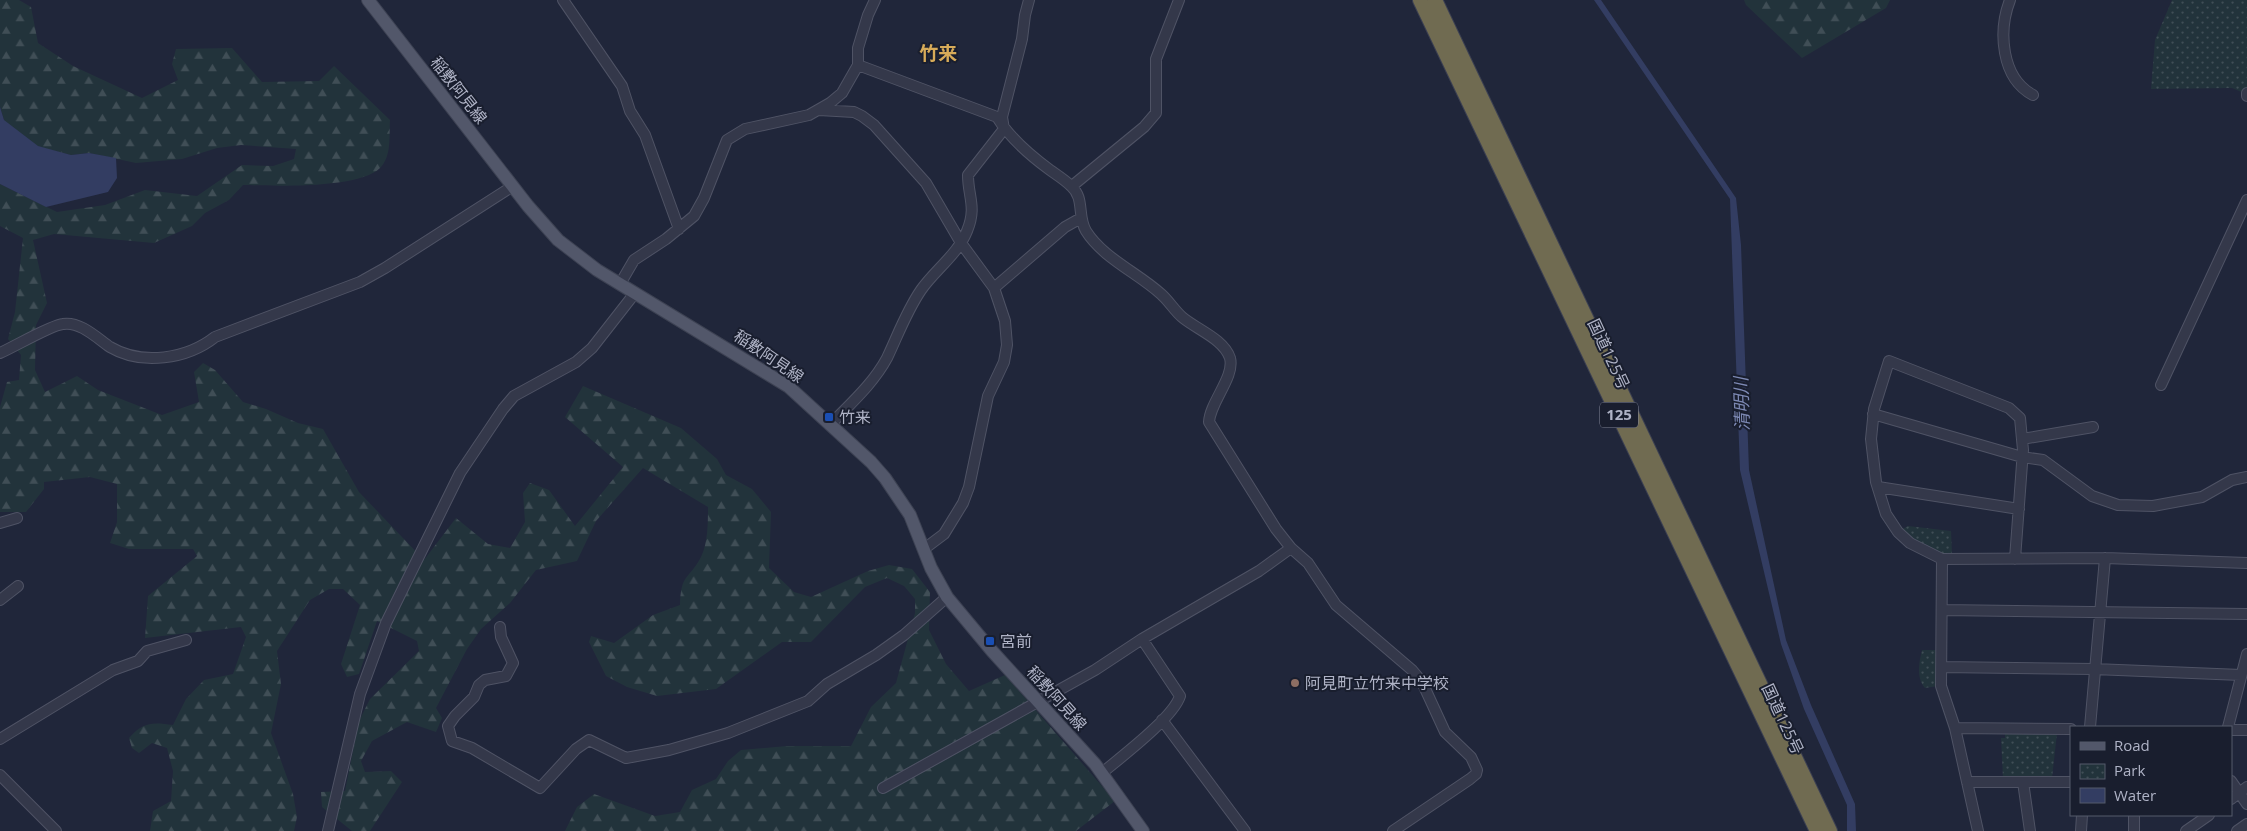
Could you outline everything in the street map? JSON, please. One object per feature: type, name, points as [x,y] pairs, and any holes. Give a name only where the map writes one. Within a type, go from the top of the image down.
[{"type":"highway","name":"国道125号","points":[[1420,0],[1817,831]]},
{"type":"highway","name":"国道125号","points":[[1435,0],[1830,831]]},
{"type":"main road","name":"稲敷阿見線","points":[[368,0],[513,186],[558,240],[620,284],[765,370],[789,387],[885,478],[910,515],[930,568],[947,598],[1102,773],[1143,831]]},
{"type":"street","points":[[563,0],[622,86],[630,111],[645,135],[679,229]]},
{"type":"street","points":[[620,284],[634,260],[679,229],[699,210],[727,140],[745,129],[808,115],[819,110],[842,93],[858,65],[858,48],[868,15],[875,0]]},
{"type":"street","points":[[830,425],[872,379],[886,359],[901,325],[922,289],[961,243],[968,229],[972,209],[968,175],[1004,129],[1002,117],[1022,39],[1029,0]]},
{"type":"street","points":[[1072,186],[1144,127],[1156,113],[1156,59],[1179,0]]},
{"type":"street","points":[[2010,0],[2004,14],[2004,39],[2009,66],[2015,81],[2033,96]]},
{"type":"street","points":[[858,65],[997,117],[1004,129],[1048,169],[1072,186],[1079,195],[1081,218],[1086,231],[1100,247],[1162,295],[1182,316],[1225,348],[1231,364],[1228,376],[1210,412],[1209,422],[1276,529],[1291,548],[1308,563],[1324,589],[1345,615],[1412,670],[1422,682],[1446,732],[1471,757],[1477,770],[1476,774],[1470,779],[1393,831]]},
{"type":"street","points":[[819,110],[854,112],[874,125],[926,183],[961,243],[994,288],[1005,320],[1007,345],[1004,362],[988,396],[963,503],[944,534],[924,549]]},
{"type":"street","points":[[0,353],[62,324],[75,324],[113,348],[145,358],[174,356],[204,346],[216,337],[360,282],[394,263],[513,186]]},
{"type":"street","points":[[2161,385],[2247,200]]},
{"type":"street","points":[[994,288],[1065,227],[1081,218]]},
{"type":"street","points":[[328,831],[360,694],[386,623],[460,474],[503,408],[514,396],[576,362],[597,342],[635,293]]},
{"type":"street","points":[[2015,559],[2022,457],[2020,418],[2009,408],[1889,361],[1880,385],[1871,439],[1878,487],[1886,514],[1898,532],[1910,543],[1942,559],[2015,559],[2105,558],[2247,563]]},
{"type":"street","points":[[1874,414],[2022,457],[2044,460],[2092,496],[2118,505],[2153,506],[2202,497],[2232,480],[2247,477]]},
{"type":"street","points":[[2022,439],[2093,427]]},
{"type":"street","points":[[1878,487],[2019,510]]},
{"type":"street","points":[[0,523],[17,518]]},
{"type":"street","points":[[883,788],[1038,700],[1096,670],[1142,639],[1259,571],[1291,548]]},
{"type":"street","points":[[2090,726],[2105,558]]},
{"type":"street","points":[[1942,559],[1941,686],[1956,728],[1978,831]]},
{"type":"street","points":[[0,600],[18,586]]},
{"type":"street","points":[[500,627],[501,637],[513,663],[511,669],[506,676],[486,680],[479,685],[474,697],[454,716],[448,726],[452,742],[472,748],[540,788],[576,749],[589,740],[626,758],[728,733],[808,701],[827,684],[876,655],[904,635],[947,598]]},
{"type":"street","points":[[1942,610],[2247,614]]},
{"type":"street","points":[[1102,773],[1162,720],[1180,696],[1142,639]]},
{"type":"street","points":[[0,739],[113,670],[138,661],[147,651],[186,640]]},
{"type":"street","points":[[2228,726],[2247,654]]},
{"type":"street","points":[[1942,668],[2094,669],[2241,675]]},
{"type":"street","points":[[1162,720],[1245,831]]},
{"type":"street","points":[[1956,728],[2070,729]]},
{"type":"street","points":[[2232,730],[2247,730]]},
{"type":"street","points":[[0,775],[56,831]]},
{"type":"street","points":[[1967,782],[2070,782]]},
{"type":"street","points":[[2023,782],[2030,831]]},
{"type":"street","points":[[2232,782],[2247,804]]},
{"type":"street","points":[[2081,831],[2082,816]]},
{"type":"street","points":[[2134,816],[2134,831]]},
{"type":"street","points":[[2186,831],[2208,816]]},
{"type":"street","points":[[2237,831],[2247,824]]},
{"type":"green space","points":[[0,0],[19,0],[31,7],[38,43],[73,66],[142,98],[178,80],[172,64],[176,49],[232,48],[262,82],[319,81],[334,66],[390,120],[389,146],[386,158],[380,168],[369,175],[354,180],[315,185],[243,185],[229,200],[205,213],[192,226],[154,243],[54,234],[33,240],[47,303],[36,325],[35,370],[45,392],[77,376],[98,390],[162,415],[199,402],[194,372],[203,363],[215,370],[243,402],[266,409],[298,423],[323,429],[359,492],[424,560],[456,518],[488,544],[510,548],[525,522],[523,493],[530,483],[549,490],[575,526],[623,467],[565,417],[583,386],[681,428],[717,459],[726,475],[752,489],[771,512],[769,568],[794,592],[811,597],[868,571],[889,565],[912,569],[930,592],[929,630],[946,664],[969,691],[1005,675],[1115,801],[1076,831],[565,831],[577,807],[594,794],[655,816],[680,812],[692,790],[716,779],[728,761],[741,750],[787,746],[851,746],[871,707],[896,683],[915,613],[915,599],[904,586],[887,578],[865,587],[811,642],[782,642],[716,689],[657,696],[627,687],[606,676],[589,642],[591,636],[614,643],[653,615],[680,605],[682,587],[701,557],[706,539],[708,507],[643,468],[596,521],[577,561],[536,570],[510,603],[481,629],[467,649],[436,708],[442,718],[436,732],[407,722],[372,741],[361,761],[365,772],[391,771],[402,782],[370,831],[352,831],[322,807],[321,792],[345,791],[359,721],[370,699],[419,651],[417,641],[377,621],[359,674],[347,677],[341,664],[360,605],[343,589],[329,589],[310,600],[277,651],[281,684],[271,733],[293,794],[297,817],[294,831],[150,831],[153,811],[171,801],[173,771],[167,748],[152,743],[139,753],[132,748],[129,738],[148,724],[173,725],[186,699],[204,680],[233,674],[246,637],[241,627],[145,638],[148,596],[197,556],[193,549],[129,549],[110,543],[117,522],[117,484],[90,477],[44,482],[44,489],[26,512],[0,512],[0,407],[7,382],[19,380],[21,355],[8,339],[15,312],[23,238],[0,226],[0,184],[57,212],[105,205],[145,190],[197,196],[242,165],[273,166],[294,159],[296,149],[241,145],[217,148],[182,159],[136,163],[89,153],[71,155],[35,146],[5,123],[0,107]]},
{"type":"green space","points":[[1744,0],[1890,0],[1886,8],[1802,58],[1746,5]]},
{"type":"green space","points":[[2172,0],[2247,0],[2247,87],[2244,93],[2232,88],[2151,89],[2155,40]]},
{"type":"green space","points":[[1908,526],[1951,531],[1952,554],[1938,554],[1918,544],[1901,530]]},
{"type":"green space","points":[[1922,650],[1936,650],[1938,686],[1925,688],[1920,680],[1919,670]]},
{"type":"green space","points":[[2005,733],[2057,733],[2052,778],[2003,778],[2001,738],[2005,738]]},
{"type":"water","name":"清明川","points":[[1594,0],[1601,0],[1736,198],[1741,245],[1749,470],[1786,640],[1811,705],[1855,804],[1856,831],[1847,831],[1847,805],[1804,709],[1781,644],[1740,470],[1730,199]]},
{"type":"water","points":[[0,107],[4,120],[38,146],[71,155],[89,153],[116,158],[117,178],[108,192],[46,207],[0,184]]},
{"type":"place","name":"竹来","points":[[829,417]]},
{"type":"place","name":"宮前","points":[[990,641]]},
{"type":"place","name":"阿見町立竹来中学校","points":[[1295,683]]},
{"type":"district","name":"竹来","points":[[938,53]]}]
